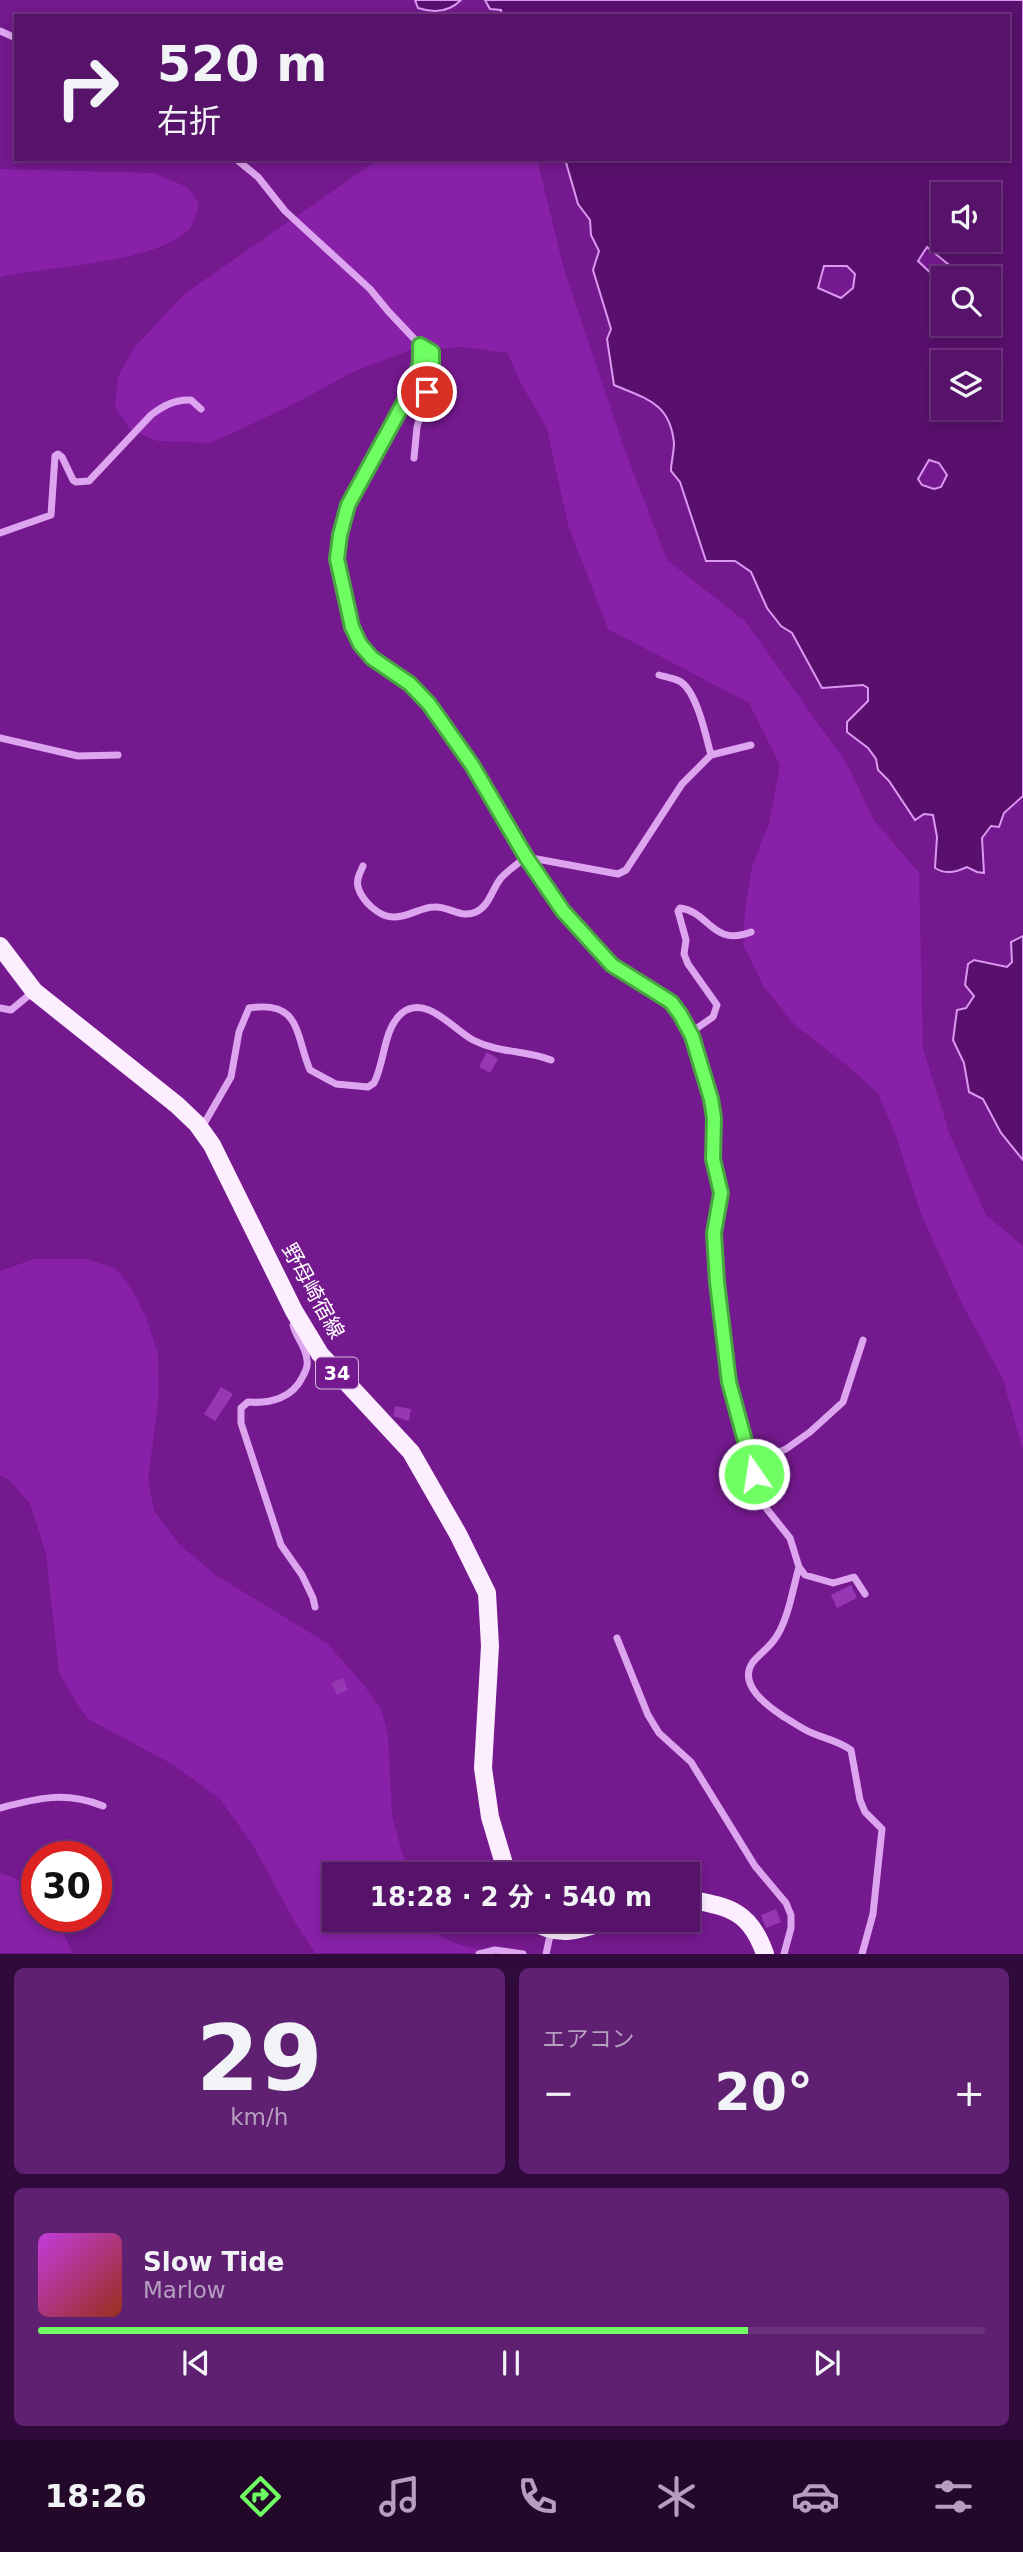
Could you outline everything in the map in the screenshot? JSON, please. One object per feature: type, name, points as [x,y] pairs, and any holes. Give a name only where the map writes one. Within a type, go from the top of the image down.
[{"type":"main road","name":"野母崎宿線","points":[[0,946],[34,991],[177,1105],[201,1129],[212,1145],[298,1318],[320,1354],[411,1452],[458,1534],[487,1593],[490,1646],[483,1768],[490,1817],[503,1862]]},
{"type":"main road","points":[[700,1902],[729,1908],[741,1914],[754,1928],[765,1954]]},
{"type":"street","points":[[238,161],[258,177],[285,211],[370,289],[420,345],[432,352],[434,363],[417,427],[414,458]]},
{"type":"street","points":[[420,345],[420,362],[414,384],[348,505],[340,535],[337,559],[352,627],[360,644],[372,658],[410,684],[429,704],[472,765],[526,857],[563,911],[612,965],[671,1002],[690,1032],[711,1099],[714,1118],[713,1159],[721,1193],[714,1233],[717,1282],[729,1382],[751,1459],[756,1490],[766,1508],[790,1538],[799,1567],[806,1575],[833,1583],[854,1577],[865,1594]]},
{"type":"street","points":[[0,533],[51,515],[55,456],[58,454],[73,480],[89,481],[151,415],[174,402],[191,400],[201,409]]},
{"type":"street","points":[[660,675],[686,687],[693,698],[711,755]]},
{"type":"street","points":[[0,738],[78,756],[118,755]]},
{"type":"street","points":[[526,857],[618,874],[625,870],[682,784],[711,755],[751,745]]},
{"type":"street","points":[[363,866],[358,876],[358,886],[372,907],[385,915],[394,918],[434,906],[465,915],[482,908],[502,877],[526,857]]},
{"type":"street","points":[[690,1032],[713,1017],[717,1005],[688,964],[684,954],[686,940],[678,911],[680,908],[690,911],[726,935],[736,937],[751,932]]},
{"type":"street","points":[[0,1008],[10,1010],[34,991]]},
{"type":"street","points":[[201,1129],[232,1077],[239,1032],[249,1008],[269,1007],[288,1013],[298,1027],[310,1070],[337,1084],[368,1087],[374,1083],[391,1031],[401,1014],[412,1009],[425,1009],[437,1014],[473,1040],[488,1046],[507,1052],[534,1054],[551,1060]]},
{"type":"street","points":[[298,1318],[293,1325],[295,1335],[303,1344],[307,1357],[307,1366],[301,1380],[292,1391],[281,1398],[269,1402],[248,1402],[241,1408],[241,1423],[281,1545],[302,1575],[315,1607]]},
{"type":"street","points":[[751,1459],[786,1449],[810,1432],[843,1402],[863,1340]]},
{"type":"street","points":[[799,1567],[780,1632],[769,1649],[753,1661],[749,1671],[749,1684],[758,1696],[782,1715],[811,1732],[839,1741],[851,1750],[860,1800],[865,1812],[883,1829],[873,1914],[862,1954]]},
{"type":"street","points":[[617,1638],[648,1715],[659,1733],[691,1762],[755,1866],[786,1903],[791,1916],[791,1928],[784,1954]]},
{"type":"street","points":[[0,1808],[42,1798],[66,1796],[84,1799],[103,1807]]},
{"type":"street","points":[[546,1954],[551,1932]]},
{"type":"street","points":[[479,1954],[495,1950],[523,1954]]},
{"type":"shaded area","points":[[415,0],[461,0],[446,9],[429,11],[418,8]]},
{"type":"shaded area","points":[[485,0],[1023,0],[1023,796],[1004,813],[999,827],[991,826],[982,838],[984,873],[967,867],[951,872],[935,868],[937,837],[933,815],[924,814],[915,820],[889,781],[878,770],[876,759],[868,748],[847,732],[847,722],[868,701],[868,688],[863,685],[822,688],[792,633],[781,626],[767,608],[751,572],[735,561],[706,561],[680,482],[671,471],[674,443],[668,419],[655,404],[614,385],[607,339],[611,329],[593,270],[599,251],[591,235],[590,220],[578,204],[566,161],[1010,161],[1010,14],[502,14],[501,10],[490,9]],"holes":[[[931,182],[1001,182],[1001,252],[933,252],[950,266],[1001,266],[1001,336],[931,336],[931,273],[918,261],[927,247],[931,250]],[[824,266],[847,266],[855,274],[853,288],[841,298],[818,288]],[[929,460],[939,463],[947,475],[941,487],[934,489],[922,485],[918,479]]]},
{"type":"shaded area","points":[[376,161],[537,161],[564,269],[623,445],[667,560],[745,621],[847,764],[874,820],[919,873],[923,1048],[950,1135],[986,1215],[1023,1246],[1023,1450],[1003,1379],[961,1302],[921,1214],[895,1133],[878,1093],[795,1025],[764,987],[743,944],[752,867],[769,823],[780,765],[749,703],[608,629],[568,525],[547,429],[519,380],[508,353],[463,347],[411,350],[355,371],[290,406],[211,443],[157,441],[131,430],[115,407],[118,377],[133,349],[184,294]]},
{"type":"shaded area","points":[[0,169],[154,173],[187,187],[199,204],[193,223],[185,233],[147,251],[123,258],[0,277]]},
{"type":"shaded area","points":[[1023,936],[1023,1160],[1001,1133],[983,1099],[969,1092],[964,1063],[953,1040],[957,1010],[966,1008],[974,996],[965,985],[968,964],[974,960],[1007,967],[1012,962],[1011,942]]},
{"type":"shaded area","points":[[34,1259],[86,1259],[115,1268],[131,1288],[146,1317],[158,1354],[159,1396],[148,1480],[154,1511],[179,1544],[214,1574],[327,1643],[381,1709],[388,1734],[392,1816],[405,1862],[322,1862],[322,1932],[437,1932],[463,1946],[510,1953],[315,1953],[293,1919],[253,1845],[219,1798],[172,1764],[88,1719],[59,1673],[46,1554],[30,1504],[10,1481],[0,1475],[0,1271]]},
{"type":"shaded area","points":[[0,1873],[15,1878],[21,1883],[21,1932],[63,1932],[72,1953],[0,1953]]},
{"type":"building","points":[[487,1052],[498,1059],[490,1073],[479,1067]]},
{"type":"building","points":[[221,1387],[233,1394],[215,1421],[204,1414]]},
{"type":"building","points":[[395,1406],[411,1409],[409,1421],[393,1416]]},
{"type":"building","points":[[851,1585],[857,1598],[837,1608],[831,1595]]},
{"type":"building","points":[[343,1678],[348,1690],[337,1695],[331,1683]]},
{"type":"building","points":[[776,1909],[781,1922],[766,1928],[761,1915]]},
{"type":"route","points":[[427,392],[434,363],[432,352],[420,345],[420,362],[414,384],[348,505],[340,535],[337,559],[352,627],[360,644],[372,658],[410,684],[429,704],[472,765],[526,857],[563,911],[612,965],[671,1002],[692,1036],[714,1118],[713,1159],[721,1193],[714,1233],[729,1382],[754,1474]]}]
